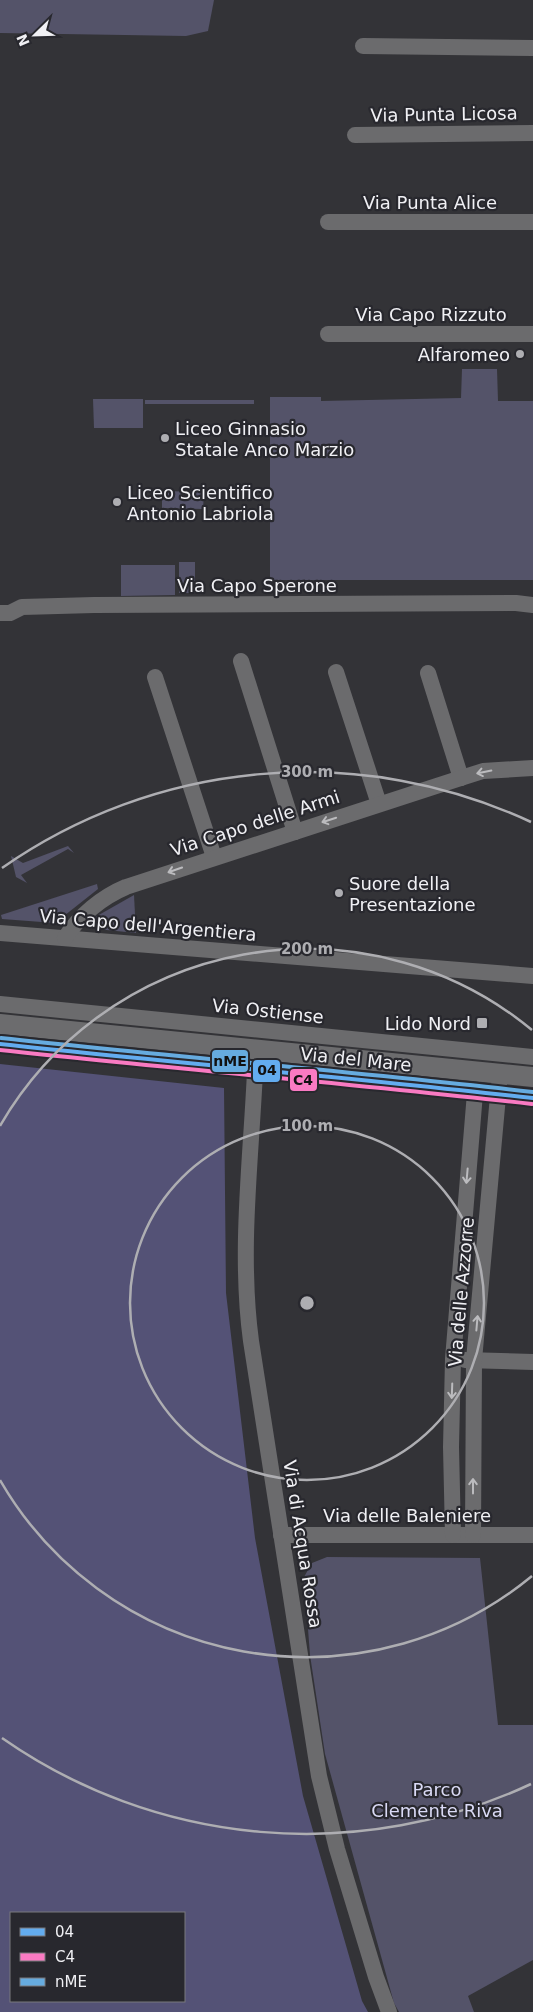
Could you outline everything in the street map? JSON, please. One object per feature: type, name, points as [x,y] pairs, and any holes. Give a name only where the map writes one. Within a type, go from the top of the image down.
[{"type":"main road","name":"Via del Mare","points":[[0,1024],[502,1064],[533,1076]]},
{"type":"street","points":[[363,46],[533,48]]},
{"type":"street","name":"Via Punta Licosa","points":[[355,135],[533,133]]},
{"type":"street","name":"Via Punta Alice","points":[[328,222],[533,222]]},
{"type":"street","name":"Via Capo Rizzuto","points":[[328,334],[533,334]]},
{"type":"street","name":"Via Capo Sperone","points":[[516,603],[533,598]]},
{"type":"street","name":"Via Capo Sperone","points":[[0,612],[10,613],[22,607],[94,605],[516,603],[533,605]]},
{"type":"street","points":[[241,661],[295,832]]},
{"type":"street","points":[[336,672],[379,804]]},
{"type":"street","points":[[428,673],[461,778]]},
{"type":"street","points":[[155,677],[214,857]]},
{"type":"street","name":"Via Capo delle Armi","points":[[65,938],[82,917],[114,892],[214,857],[483,771],[533,768]]},
{"type":"street","name":"Via Capo dell'Argentiera","points":[[0,933],[533,976]]},
{"type":"street","name":"Via Ostiense","points":[[0,1004],[502,1064],[533,1057]]},
{"type":"street","points":[[0,1044],[255,1071],[346,1077],[475,1093],[533,1098]]},
{"type":"street","name":"Via delle Azzorre","points":[[473,1534],[474,1360],[492,1153],[502,1064]]},
{"type":"street","name":"Via di Acqua Rossa","points":[[255,1071],[247,1242],[247,1296],[251,1341],[322,1792],[376,1977],[389,2012]]},
{"type":"street","name":"Via delle Azzorre","points":[[453,1536],[451,1447],[453,1359],[475,1093]]},
{"type":"street","points":[[470,1150],[492,1153]]},
{"type":"street","points":[[453,1359],[533,1362]]},
{"type":"street","name":"Via delle Baleniere","points":[[281,1535],[533,1535]]},
{"type":"green space","points":[[0,0],[214,0],[208,31],[186,36],[0,33]]},
{"type":"green space","points":[[462,369],[497,369],[498,401],[533,401],[533,580],[270,580],[270,397],[321,397],[321,401],[461,398]]},
{"type":"green space","points":[[93,399],[143,399],[143,428],[94,428]]},
{"type":"green space","points":[[145,400],[254,400],[254,404],[145,404]]},
{"type":"green space","points":[[162,491],[204,492],[203,509],[162,508]]},
{"type":"green space","points":[[179,562],[195,562],[195,593],[179,593]]},
{"type":"green space","points":[[121,565],[175,565],[175,595],[121,596]]},
{"type":"green space","points":[[68,846],[74,853],[68,849],[21,875],[27,883],[16,877],[11,856],[23,863]]},
{"type":"green space","points":[[97,884],[98,889],[55,923],[2,919],[1,915]]},
{"type":"green space","points":[[134,895],[136,933],[87,928],[90,920]]},
{"type":"green space","name":"Parco Clemente Riva","points":[[327,1557],[480,1558],[498,1725],[533,1725],[533,1960],[468,1996],[474,2012],[399,2012],[394,2003],[325,1754],[310,1655],[304,1577],[312,1563]]},
{"type":"shaded area","points":[[0,1064],[224,1088],[226,1293],[255,1538],[303,1796],[362,2001],[368,2012],[0,2012]]},
{"type":"transit line","name":"nME","points":[[1,1038],[533,1092]]},
{"type":"transit line","name":"04","points":[[0,1044],[533,1098]]},
{"type":"transit line","name":"C4","points":[[0,1050],[532,1104]]},
{"type":"place","name":"Alfaromeo","points":[[520,354]]},
{"type":"place","name":"Liceo Ginnasio Statale Anco Marzio","points":[[165,438]]},
{"type":"place","name":"Liceo Scientifico Antonio Labriola","points":[[117,502]]},
{"type":"place","name":"Suore della Presentazione","points":[[339,893]]},
{"type":"place","name":"Lido Nord","points":[[482,1023]]}]
